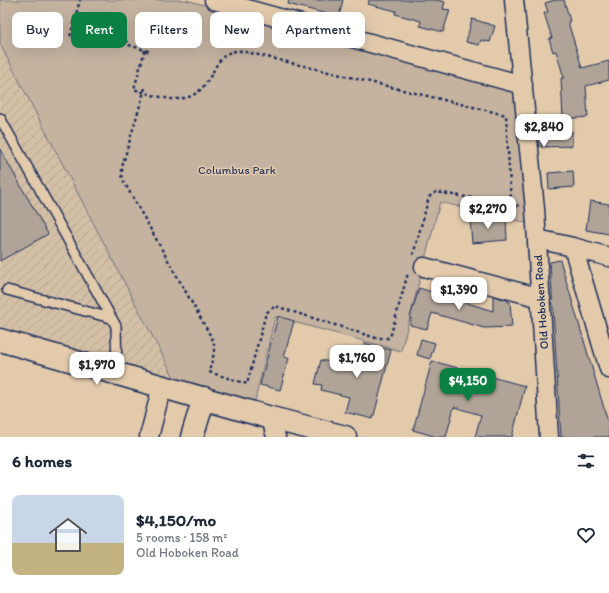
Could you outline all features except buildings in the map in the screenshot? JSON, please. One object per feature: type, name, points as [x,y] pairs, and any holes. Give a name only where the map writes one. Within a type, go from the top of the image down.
[{"type":"street","points":[[214,0],[270,7],[523,85]]},
{"type":"street","name":"Old Hoboken Road","points":[[514,0],[535,209],[549,437]]},
{"type":"street","points":[[537,239],[573,246],[609,256]]},
{"type":"street","points":[[573,246],[609,369]]},
{"type":"street","points":[[415,265],[541,298]]},
{"type":"street","points":[[0,340],[204,398],[273,427],[345,437]]},
{"type":"street","points":[[149,437],[162,386]]},
{"type":"street","points":[[192,437],[204,398]]},
{"type":"lane","points":[[0,118],[116,326],[117,373]]},
{"type":"lane","points":[[7,290],[111,318]]},
{"type":"path","points":[[77,12],[80,0]]},
{"type":"path","points":[[127,42],[129,45],[151,52]]},
{"type":"path","points":[[145,50],[134,89],[176,99],[191,96],[201,90],[224,55],[235,50],[506,116],[511,204]]},
{"type":"path","points":[[145,88],[123,161],[122,174],[124,182],[214,342],[214,353],[209,372],[247,384],[266,313],[276,306],[376,338],[388,338],[391,334],[415,265],[429,197],[432,194],[436,192],[535,209]]},
{"type":"shaded area","points":[[0,44],[180,389],[0,341]]},
{"type":"green space","name":"Columbus Park","points":[[0,0],[186,0],[230,12],[210,12],[210,48],[264,48],[264,21],[272,24],[272,48],[361,48],[525,93],[535,225],[440,202],[401,351],[275,317],[253,409],[180,389],[0,44]]}]
